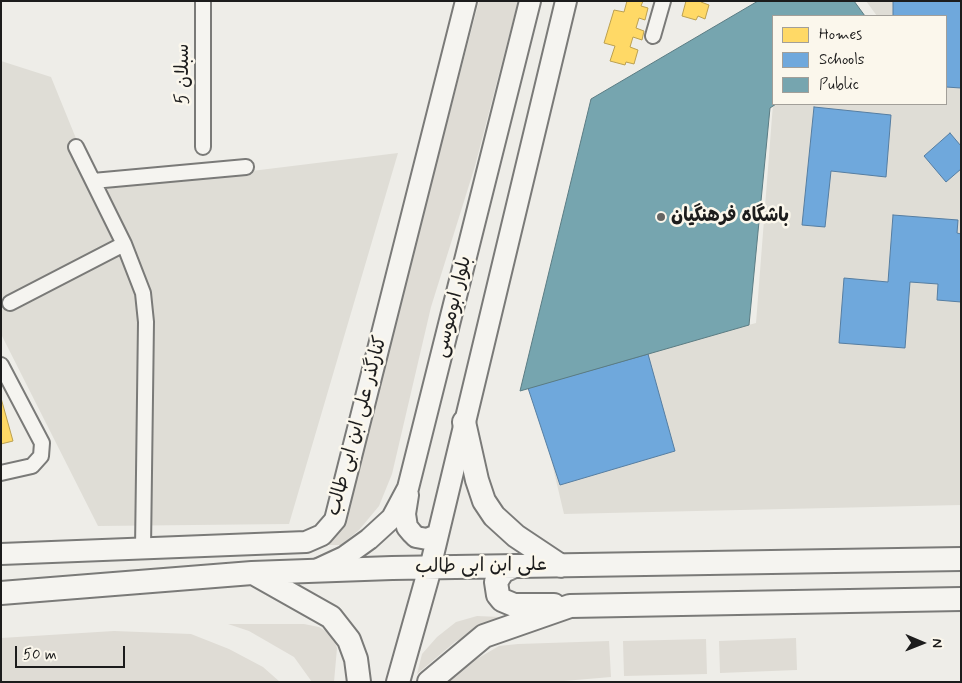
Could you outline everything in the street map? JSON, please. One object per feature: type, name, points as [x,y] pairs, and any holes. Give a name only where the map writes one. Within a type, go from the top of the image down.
[{"type":"main road","name":"کنارگذر علی ابن ابی طالب","points":[[1,554],[306,542],[322,534],[335,520],[466,1]]},
{"type":"main road","name":"بلوار ابوموسی","points":[[315,570],[344,556],[369,539],[392,518],[408,488],[530,1]]},
{"type":"main road","name":"بلوار ابوموسی","points":[[430,568],[566,1]]},
{"type":"main road","points":[[464,422],[484,501],[494,516],[516,536],[561,566]]},
{"type":"main road","points":[[408,488],[405,514],[407,527],[416,537],[427,539],[438,535]]},
{"type":"main road","name":"علی ابن ابی طالب","points":[[1,593],[252,573],[315,570],[961,559]]},
{"type":"main road","points":[[516,566],[503,571],[496,582],[498,595],[502,600],[514,605],[570,606],[961,599]]},
{"type":"main road","points":[[398,682],[430,568]]},
{"type":"main road","points":[[252,573],[331,617],[349,640],[356,659],[359,682]]},
{"type":"main road","points":[[428,682],[484,636],[570,606]]},
{"type":"street","name":"سبلان 5","points":[[203,1],[203,147]]},
{"type":"street","points":[[653,36],[663,1]]},
{"type":"street","points":[[76,147],[124,244],[143,294],[146,322],[143,548]]},
{"type":"street","points":[[93,181],[246,168]]},
{"type":"street","points":[[10,303],[124,244]]},
{"type":"street","points":[[1,365],[42,443],[42,456],[32,466],[1,473]]},
{"type":"shaded area","points":[[479,1],[518,1],[475,166],[431,307],[392,474],[379,506],[359,530],[341,545],[328,545],[332,536],[342,525]]},
{"type":"shaded area","points":[[866,1],[961,1],[961,505],[564,514],[533,383],[756,323],[773,105],[947,105],[947,15],[876,15]]},
{"type":"shaded area","points":[[1,61],[51,77],[97,190],[398,153],[289,524],[98,526],[1,334]]},
{"type":"shaded area","points":[[477,616],[500,617],[455,642],[417,674],[422,654],[437,637],[456,622]]},
{"type":"shaded area","points":[[228,624],[304,624],[319,627],[332,635],[337,648],[334,682],[312,682],[294,657],[249,631]]},
{"type":"shaded area","points":[[114,631],[191,634],[229,649],[263,667],[280,682],[1,682],[1,638]]},
{"type":"shaded area","points":[[796,638],[797,670],[720,673],[719,641]]},
{"type":"shaded area","points":[[706,639],[707,674],[624,676],[623,641]]},
{"type":"shaded area","points":[[609,641],[611,677],[552,682],[448,682],[475,660],[499,646]]},
{"type":"building: Homes","points":[[627,1],[643,1],[641,6],[648,8],[645,20],[639,18],[636,28],[644,31],[642,40],[633,37],[630,47],[638,50],[634,64],[626,62],[625,65],[610,61],[615,46],[604,43],[614,10],[624,12]]},
{"type":"building: Homes","points":[[686,1],[702,1],[709,5],[705,19],[698,16],[696,20],[682,16]]},
{"type":"building: Homes","points":[[1,398],[13,441],[1,444]]},
{"type":"building: Schools","points":[[893,1],[961,1],[961,88],[947,87],[947,15],[893,15]]},
{"type":"building: Schools","points":[[814,107],[891,115],[886,177],[831,171],[825,227],[802,225]]},
{"type":"building: Schools","points":[[950,133],[961,146],[961,169],[946,182],[924,156]]},
{"type":"building: Schools","points":[[893,215],[958,220],[957,233],[961,234],[961,302],[937,300],[938,284],[910,282],[905,348],[839,343],[844,278],[888,282]]},
{"type":"building: Schools","points":[[648,354],[675,451],[560,485],[528,388]]},
{"type":"building: Public","name":"باشگاه فرهنگیان","points":[[758,1],[854,1],[864,15],[772,15],[772,105],[774,105],[770,108],[749,325],[520,391],[591,99]]},
{"type":"place","name":"باشگاه فرهنگیان","points":[[661,217]]}]
